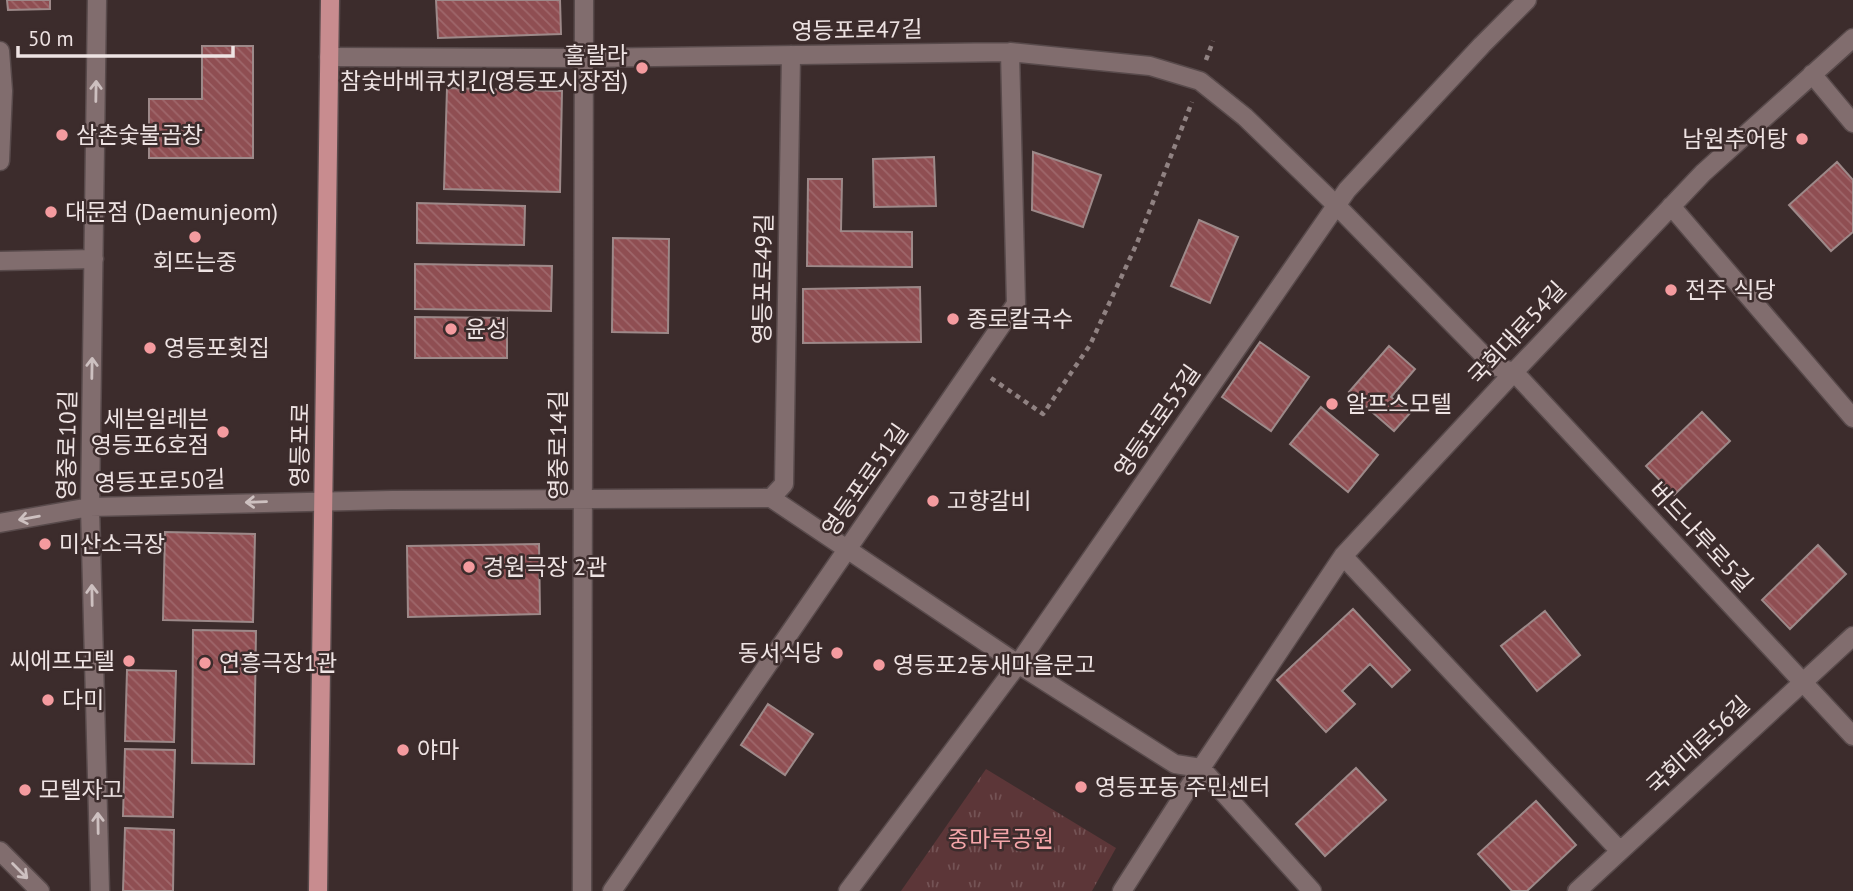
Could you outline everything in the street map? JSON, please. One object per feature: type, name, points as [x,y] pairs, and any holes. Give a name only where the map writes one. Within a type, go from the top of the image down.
[{"type":"main road","name":"영등포로","points":[[318,891],[330,0]]},
{"type":"street","name":"영중로10길","points":[[97,0],[90,507],[100,891]]},
{"type":"street","name":"영중로14길","points":[[582,891],[584,0]]},
{"type":"street","name":"영등포로53길","points":[[848,891],[1018,664],[1346,190],[1527,0]]},
{"type":"street","name":"국회대로54길","points":[[1122,891],[1343,556],[1703,173],[1853,38]]},
{"type":"street","points":[[0,51],[3,91],[0,161]]},
{"type":"street","name":"영등포로47길","points":[[329,57],[583,58],[1010,52],[1150,66],[1200,82],[1245,117],[1336,205]]},
{"type":"street","name":"영등포로51길","points":[[612,891],[1016,304],[1010,52]]},
{"type":"street","name":"영등포로49길","points":[[771,498],[784,484],[791,55]]},
{"type":"street","points":[[1812,74],[1853,122]]},
{"type":"street","points":[[1336,205],[1493,366],[1514,372]]},
{"type":"street","points":[[1671,206],[1853,418]]},
{"type":"street","points":[[0,261],[94,259]]},
{"type":"street","name":"버드나루로5길","points":[[1514,372],[1853,736]]},
{"type":"street","points":[[324,502],[771,498],[1018,664],[1175,764],[1201,768],[1312,891]]},
{"type":"street","name":"영등포로50길","points":[[0,523],[90,507],[324,502]]},
{"type":"street","points":[[1343,556],[1620,851]]},
{"type":"street","name":"국회대로56길","points":[[1577,891],[1853,636]]},
{"type":"street","points":[[0,851],[40,891]]},
{"type":"path","points":[[974,366],[1043,414],[1090,345],[1102,320],[1137,243],[1200,82],[1213,41]]},
{"type":"green space","name":"중마루공원","points":[[986,769],[1116,848],[1092,891],[901,891]]},
{"type":"building","points":[[7,0],[50,0],[50,9],[8,10]]},
{"type":"building","points":[[436,0],[560,0],[561,34],[438,38]]},
{"type":"building","points":[[202,46],[253,46],[253,158],[149,158],[149,99],[202,99]]},
{"type":"building","points":[[447,88],[562,91],[560,192],[444,189]]},
{"type":"building","points":[[1033,152],[1101,175],[1083,227],[1032,210]]},
{"type":"building","points":[[934,157],[936,206],[874,207],[873,159]]},
{"type":"building","points":[[1837,162],[1853,180],[1853,232],[1831,251],[1789,205]]},
{"type":"building","points":[[808,179],[842,179],[841,231],[912,232],[912,267],[807,266]]},
{"type":"building","points":[[417,203],[525,206],[524,245],[417,243]]},
{"type":"building","points":[[1199,220],[1238,237],[1210,303],[1171,286]]},
{"type":"building","points":[[613,238],[669,239],[668,333],[612,332]]},
{"type":"building","points":[[415,264],[552,266],[551,311],[415,309]]},
{"type":"building","points":[[920,287],[921,342],[803,343],[803,289]]},
{"type":"building","points":[[415,317],[507,318],[507,358],[415,358]]},
{"type":"building","points":[[1260,342],[1309,377],[1271,431],[1222,397]]},
{"type":"building","points":[[1389,346],[1415,369],[1391,397],[1410,413],[1394,431],[1349,392]]},
{"type":"building","points":[[1321,407],[1378,455],[1348,492],[1290,444]]},
{"type":"building","points":[[1702,412],[1730,441],[1674,495],[1646,466]]},
{"type":"building","points":[[165,532],[255,534],[253,622],[163,620]]},
{"type":"building","points":[[539,544],[540,614],[408,617],[407,546]]},
{"type":"building","points":[[1818,545],[1846,574],[1790,629],[1762,600]]},
{"type":"building","points":[[1353,609],[1410,670],[1392,687],[1370,664],[1342,691],[1355,704],[1326,732],[1277,680]]},
{"type":"building","points":[[1545,611],[1580,655],[1537,691],[1501,646]]},
{"type":"building","points":[[193,630],[256,631],[254,764],[192,763]]},
{"type":"building","points":[[127,670],[176,671],[174,742],[125,741]]},
{"type":"building","points":[[768,704],[813,734],[785,775],[741,745]]},
{"type":"building","points":[[125,749],[175,750],[173,817],[123,816]]},
{"type":"building","points":[[1356,768],[1386,800],[1325,856],[1296,824]]},
{"type":"building","points":[[1536,801],[1576,845],[1527,891],[1512,891],[1478,854]]},
{"type":"building","points":[[125,828],[174,830],[173,891],[123,891]]},
{"type":"place","name":"훌랄라 참숯바베큐치킨(영등포시장점)","points":[[642,68]]},
{"type":"place","name":"삼촌숯불곱창","points":[[62,135]]},
{"type":"place","name":"남원추어탕","points":[[1802,139]]},
{"type":"place","name":"대문점 (Daemunjeom)","points":[[51,212]]},
{"type":"place","name":"회뜨는중","points":[[195,237]]},
{"type":"place","name":"전주 식당","points":[[1671,290]]},
{"type":"place","name":"종로칼국수","points":[[953,319]]},
{"type":"place","name":"윤성","points":[[451,329]]},
{"type":"place","name":"영등포횟집","points":[[150,348]]},
{"type":"place","name":"알프스모텔","points":[[1332,404]]},
{"type":"place","name":"세븐일레븐 영등포6호점","points":[[223,432]]},
{"type":"place","name":"고향갈비","points":[[933,501]]},
{"type":"place","name":"미산소극장","points":[[45,544]]},
{"type":"place","name":"경원극장 2관","points":[[469,567]]},
{"type":"place","name":"동서식당","points":[[837,653]]},
{"type":"place","name":"씨에프모텔","points":[[129,661]]},
{"type":"place","name":"연흥극장1관","points":[[205,663]]},
{"type":"place","name":"영등포2동새마을문고","points":[[879,665]]},
{"type":"place","name":"다미","points":[[48,700]]},
{"type":"place","name":"야마","points":[[403,750]]},
{"type":"place","name":"영등포동 주민센터","points":[[1081,787]]},
{"type":"place","name":"모텔자고","points":[[25,790]]}]
